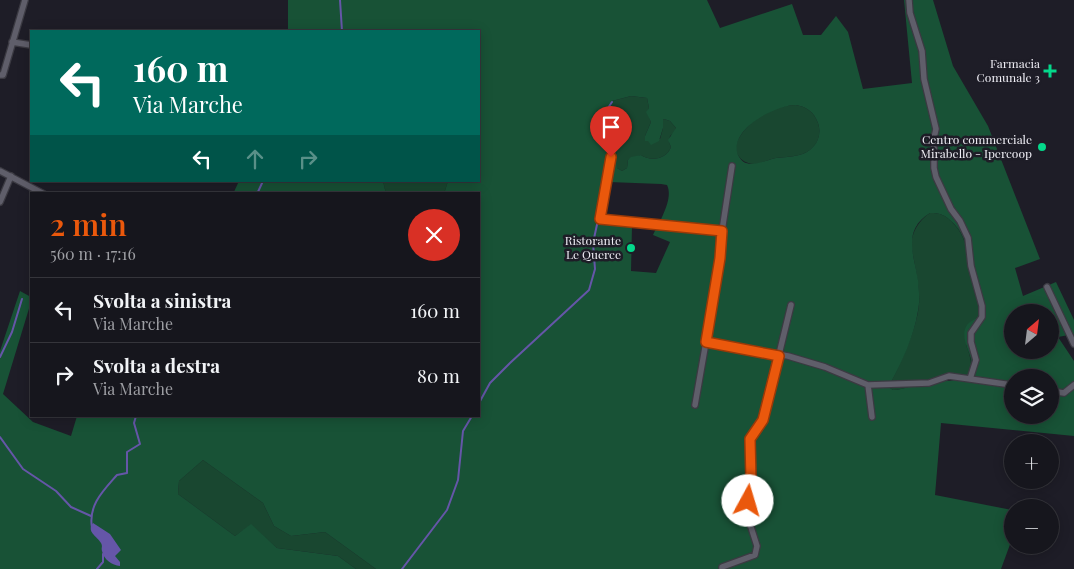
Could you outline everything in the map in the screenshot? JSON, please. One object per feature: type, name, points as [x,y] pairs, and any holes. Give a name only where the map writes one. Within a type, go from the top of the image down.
[{"type":"street","points":[[1,75],[24,0]]},
{"type":"street","points":[[909,0],[910,13],[922,51],[924,79],[936,129],[934,158],[936,177],[951,209],[960,221],[968,238],[971,266],[982,306],[982,317],[971,333],[971,342],[976,360],[970,379]]},
{"type":"street","points":[[12,42],[30,45]]},
{"type":"street","points":[[611,157],[600,219],[722,231]]},
{"type":"street","points":[[695,405],[720,258],[722,231],[732,166]]},
{"type":"street","points":[[0,171],[40,192]]},
{"type":"street","points":[[0,202],[11,176]]},
{"type":"street","points":[[1047,287],[1074,344]]},
{"type":"street","points":[[722,569],[722,567],[755,556],[757,546],[750,524],[748,501],[751,480],[750,439],[763,420],[791,305]]},
{"type":"street","points":[[706,342],[825,367],[868,385],[929,383],[948,376],[1004,384]]},
{"type":"street","points":[[868,385],[872,417]]},
{"type":"street","points":[[1059,392],[1064,393],[1074,385]]},
{"type":"green space","points":[[288,0],[707,0],[720,28],[792,4],[803,35],[821,35],[836,16],[848,32],[863,89],[912,83],[904,0],[933,0],[953,66],[988,126],[1040,259],[1015,268],[1023,296],[1056,282],[1074,320],[1074,334],[1059,337],[1059,304],[1004,304],[1004,359],[1059,359],[1059,338],[1074,361],[1074,436],[941,423],[935,495],[1004,508],[1004,554],[1006,554],[1001,569],[376,569],[325,532],[291,536],[274,526],[263,503],[203,460],[179,481],[178,494],[235,536],[251,524],[277,548],[338,556],[356,569],[0,569],[0,351],[20,291],[30,296],[30,305],[3,394],[33,422],[71,436],[77,417],[480,417],[480,192],[445,192],[448,182],[480,182],[480,30],[288,30]],"holes":[[[631,96],[647,98],[649,108],[646,112],[651,122],[645,136],[645,141],[648,141],[651,145],[659,141],[664,119],[670,121],[676,128],[668,140],[671,147],[662,157],[654,159],[641,155],[631,157],[628,160],[627,168],[622,171],[617,168],[616,140],[608,110],[612,101]],[[796,105],[810,111],[818,123],[818,138],[813,147],[809,151],[790,157],[776,158],[754,164],[743,162],[738,155],[737,146],[746,128],[766,114],[777,109]],[[609,182],[667,185],[669,197],[653,235],[670,242],[656,273],[631,271],[632,226],[602,217]],[[930,213],[939,214],[951,221],[962,234],[967,249],[974,290],[983,314],[969,323],[964,332],[972,364],[971,371],[965,376],[951,381],[926,382],[893,390],[890,388],[890,384],[907,349],[918,311],[919,299],[912,244],[913,235],[921,220]]]},
{"type":"green space","points":[[631,96],[647,98],[649,108],[647,112],[651,122],[645,136],[660,139],[664,119],[670,121],[676,128],[675,132],[670,136],[669,142],[671,147],[666,154],[654,159],[641,155],[628,160],[627,168],[622,171],[617,168],[616,140],[608,110],[612,101]]},
{"type":"green space","points":[[796,105],[810,111],[818,123],[818,139],[813,148],[799,155],[776,158],[756,164],[750,164],[741,159],[736,151],[736,146],[742,133],[748,126],[762,115],[771,111]]},
{"type":"green space","points":[[239,182],[383,182],[386,192],[234,192]]},
{"type":"green space","points":[[383,182],[448,182],[445,192],[386,192]]},
{"type":"green space","points":[[930,213],[946,217],[962,235],[967,249],[974,290],[983,315],[966,345],[971,367],[969,373],[964,377],[930,381],[893,390],[890,388],[890,384],[908,344],[918,312],[919,288],[911,244],[912,239],[919,223]]},
{"type":"green space","points":[[203,460],[263,503],[274,526],[291,536],[325,532],[376,569],[356,569],[338,556],[277,548],[251,525],[235,536],[178,494],[179,481]]},
{"type":"shaded area","points":[[93,523],[110,534],[121,550],[115,556],[120,562],[120,566],[106,559],[101,543],[91,531]]},
{"type":"waterway","points":[[340,0],[342,30]]},
{"type":"waterway","points":[[610,156],[612,152],[605,118],[606,111],[612,102]]},
{"type":"waterway","points":[[258,192],[263,182]]},
{"type":"waterway","points":[[480,401],[490,383],[589,290],[595,269],[593,243],[598,220]]},
{"type":"waterway","points":[[0,357],[12,332],[22,299]]},
{"type":"waterway","points":[[92,528],[91,520],[94,505],[117,475],[127,473],[127,452],[140,444],[134,423],[136,417]]},
{"type":"waterway","points":[[402,569],[447,510],[458,480],[463,431],[471,417]]},
{"type":"waterway","points":[[0,437],[23,469],[56,491],[71,507],[91,516]]},
{"type":"waterway","points":[[97,569],[103,562],[103,554]]},
{"type":"place","name":"Farmacia Comunale 3","points":[[1050,71]]},
{"type":"place","name":"Centro commerciale Mirabello - Ipercoop","points":[[1042,147]]},
{"type":"place","name":"Ristorante Le Querce","points":[[631,248]]},
{"type":"route","points":[[611,157],[600,219],[722,231],[720,258],[706,342],[779,356],[763,420],[750,439],[749,462],[751,480],[748,501]]}]
